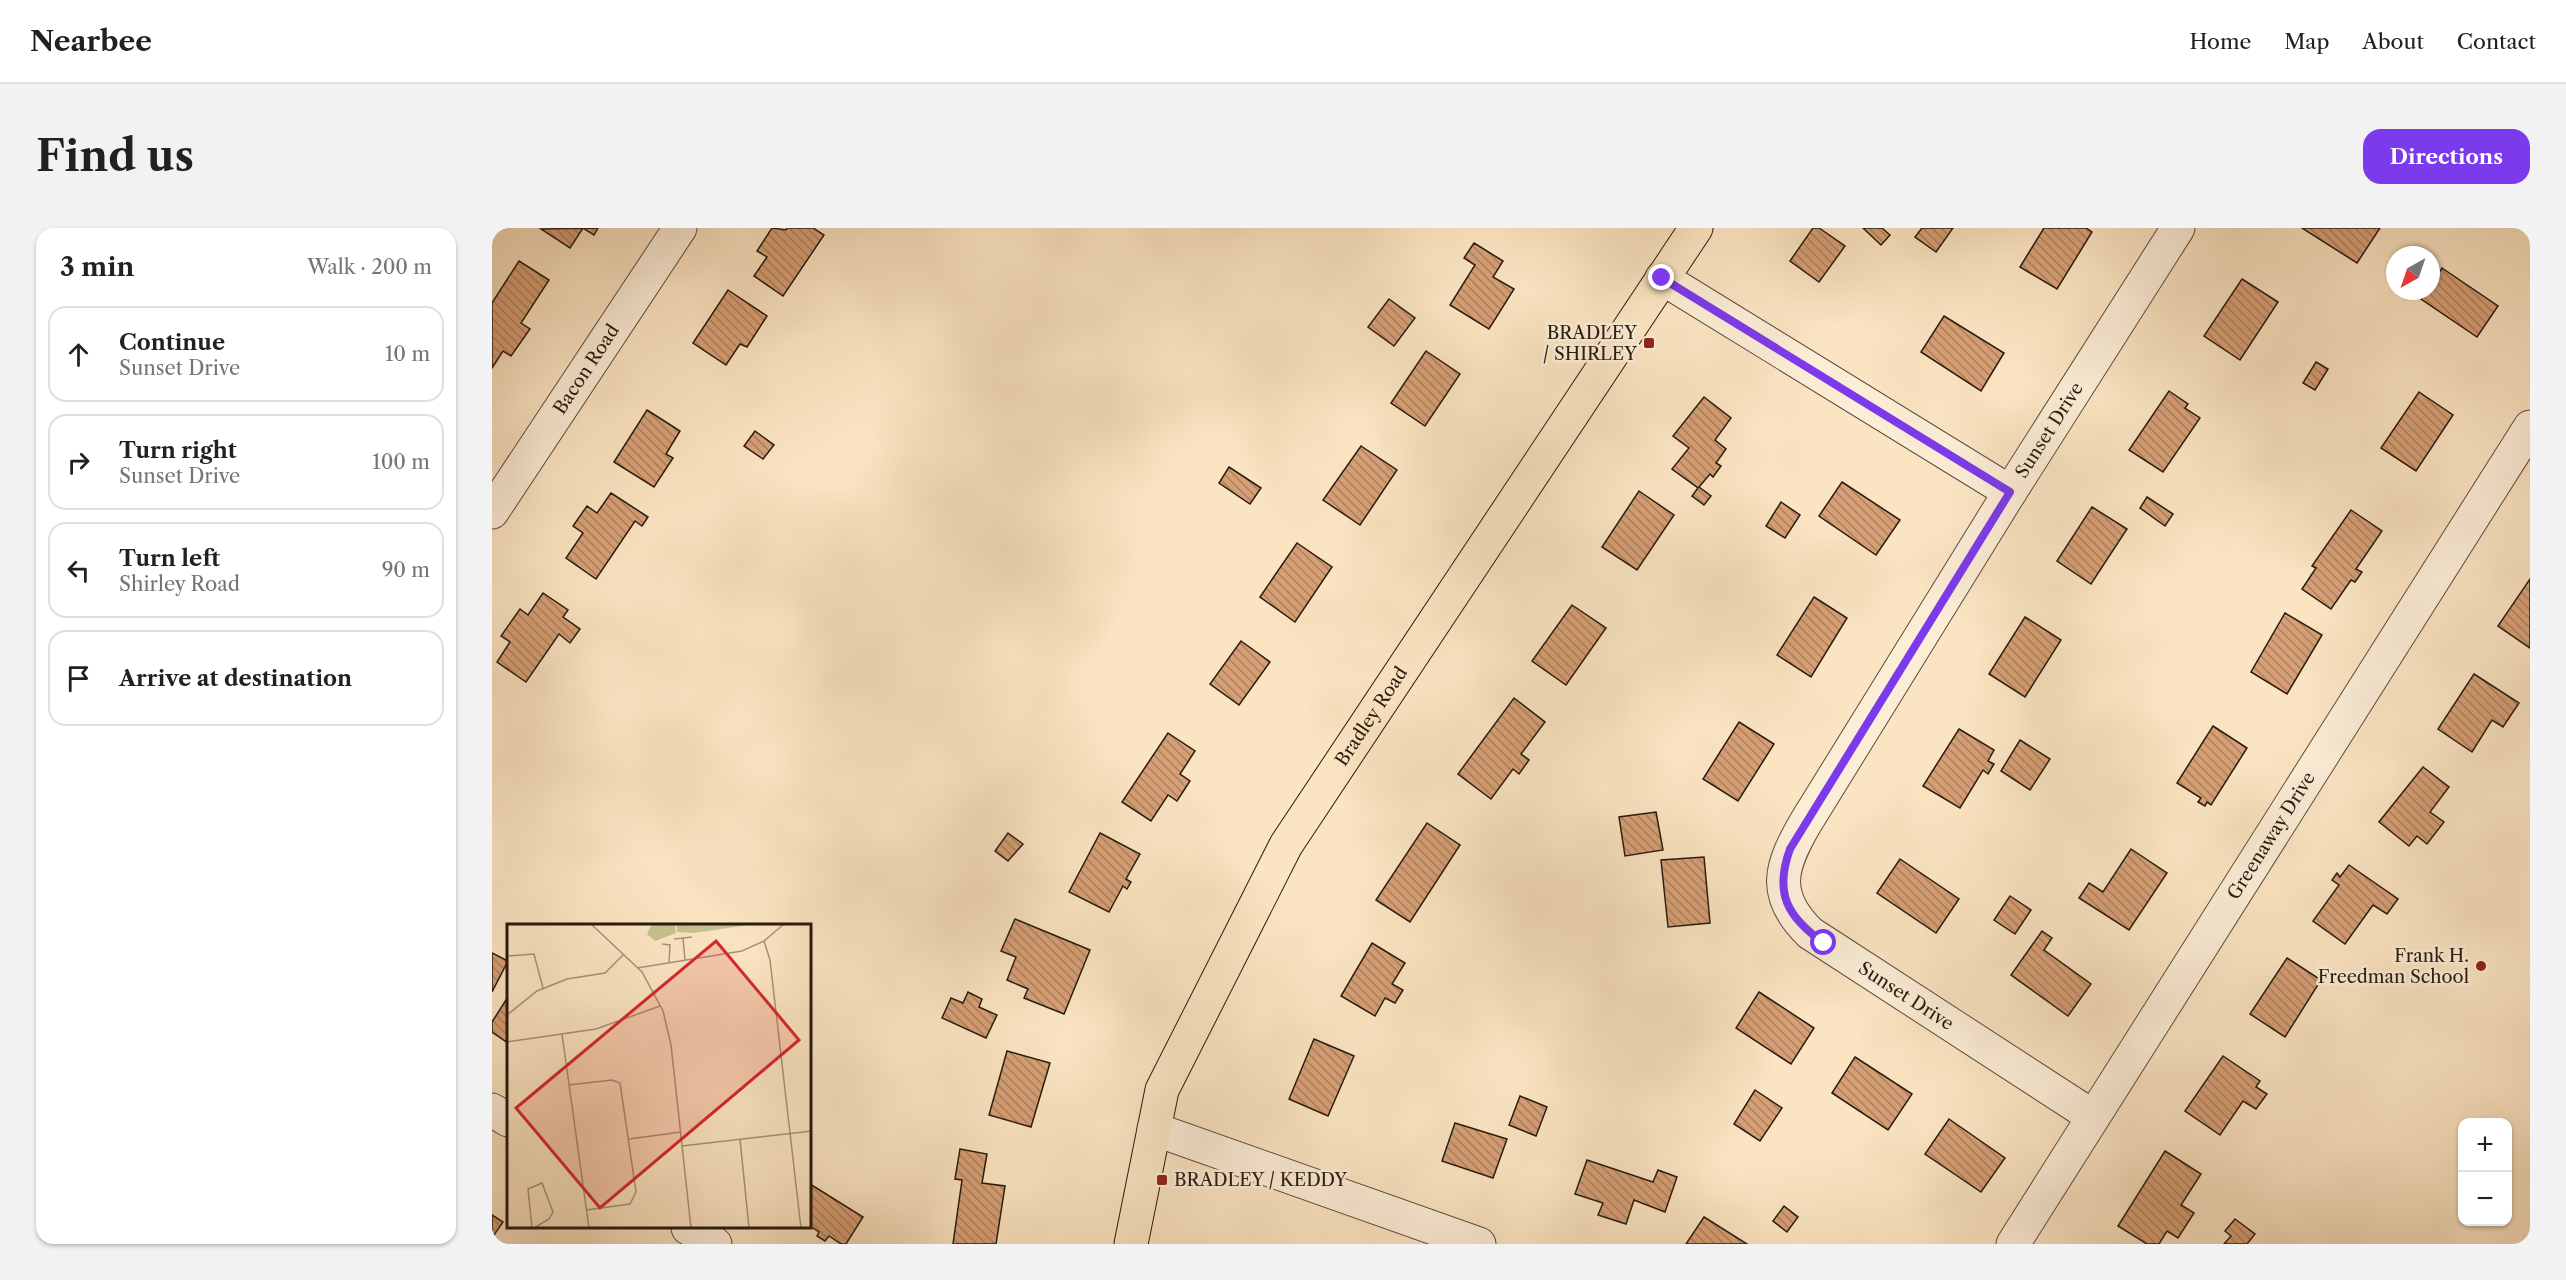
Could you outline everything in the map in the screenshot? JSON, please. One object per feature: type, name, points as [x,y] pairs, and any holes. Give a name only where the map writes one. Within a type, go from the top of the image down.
[{"type":"main road","name":"Bradley Road","points":[[1131,1244],[1162,1090],[1286,845],[1696,228]]},
{"type":"street","name":"Bacon Road","points":[[492,512],[680,228]]},
{"type":"street","name":"Sunset Drive","points":[[2092,1116],[1810,933],[1793,914],[1784,897],[1784,874],[1790,849],[2010,492],[2178,228]]},
{"type":"street","points":[[1662,278],[2010,492]]},
{"type":"street","name":"Greenaway Drive","points":[[2013,1244],[2530,427]]},
{"type":"street","points":[[492,1110],[507,1119]]},
{"type":"street","points":[[1154,1129],[1479,1244]]},
{"type":"street","points":[[691,1229],[715,1244]]},
{"type":"building","points":[[583,228],[570,248],[541,229]]},
{"type":"building","points":[[583,228],[598,228],[594,235]]},
{"type":"building","points":[[772,228],[786,230],[787,228],[813,228],[824,235],[783,296],[754,276],[767,257],[757,251]]},
{"type":"building","points":[[1813,228],[1819,228],[1845,246],[1819,282],[1790,261]]},
{"type":"building","points":[[1863,228],[1882,228],[1890,235],[1881,245]]},
{"type":"building","points":[[1922,228],[1953,228],[1936,252],[1915,237]]},
{"type":"building","points":[[2044,228],[2086,228],[2092,232],[2057,289],[2020,267]]},
{"type":"building","points":[[2302,228],[2380,228],[2357,263]]},
{"type":"building","points":[[1474,243],[1503,261],[1493,277],[1514,289],[1489,329],[1450,305],[1475,265],[1464,258]]},
{"type":"building","points":[[519,261],[549,280],[521,323],[530,329],[511,356],[503,351],[492,368],[492,303]]},
{"type":"building","points":[[2442,268],[2498,306],[2477,337],[2422,300],[2440,300],[2440,271]]},
{"type":"building","points":[[2242,279],[2278,302],[2240,360],[2204,336]]},
{"type":"building","points":[[728,290],[767,316],[747,347],[740,344],[726,365],[693,343]]},
{"type":"building","points":[[1389,299],[1415,318],[1394,346],[1368,327]]},
{"type":"building","points":[[1944,316],[2004,353],[1981,391],[1921,352]]},
{"type":"building","points":[[1426,351],[1460,374],[1425,426],[1391,403]]},
{"type":"building","points":[[2316,362],[2328,369],[2315,390],[2303,383]]},
{"type":"building","points":[[2169,391],[2188,404],[2185,408],[2200,418],[2163,472],[2129,450]]},
{"type":"building","points":[[2419,392],[2453,415],[2416,471],[2381,448]]},
{"type":"building","points":[[1704,397],[1731,418],[1715,440],[1726,449],[1716,463],[1721,466],[1713,477],[1710,474],[1699,487],[1711,496],[1704,505],[1692,496],[1698,488],[1672,469],[1689,448],[1673,436]]},
{"type":"building","points":[[647,410],[680,431],[666,454],[673,458],[654,487],[614,462]]},
{"type":"building","points":[[755,431],[774,445],[763,459],[744,446]]},
{"type":"building","points":[[1361,446],[1397,470],[1360,525],[1323,500]]},
{"type":"building","points":[[1229,467],[1261,488],[1250,504],[1219,483]]},
{"type":"building","points":[[1842,482],[1900,520],[1876,555],[1819,516]]},
{"type":"building","points":[[1639,491],[1674,515],[1637,570],[1602,547]]},
{"type":"building","points":[[611,493],[648,517],[642,526],[635,521],[596,579],[566,558],[583,533],[573,526],[587,506],[597,513]]},
{"type":"building","points":[[2147,497],[2173,514],[2165,526],[2140,508]]},
{"type":"building","points":[[1781,502],[1800,515],[1785,538],[1766,526]]},
{"type":"building","points":[[2092,507],[2127,529],[2091,584],[2057,561]]},
{"type":"building","points":[[2351,510],[2382,531],[2356,569],[2362,572],[2355,582],[2351,580],[2331,609],[2302,589],[2316,568],[2312,566]]},
{"type":"building","points":[[1297,543],[1332,567],[1295,622],[1260,597]]},
{"type":"building","points":[[2530,579],[2530,648],[2498,626]]},
{"type":"building","points":[[543,593],[568,610],[563,617],[580,629],[570,643],[559,634],[526,682],[497,662],[510,642],[501,636],[520,609],[528,615]]},
{"type":"building","points":[[1814,597],[1847,618],[1811,677],[1777,655]]},
{"type":"building","points":[[1572,605],[1606,628],[1566,685],[1532,661]]},
{"type":"building","points":[[2285,613],[2322,635],[2287,694],[2251,672]]},
{"type":"building","points":[[2025,617],[2061,640],[2025,697],[1989,674]]},
{"type":"building","points":[[1241,641],[1270,662],[1239,705],[1210,684]]},
{"type":"building","points":[[2474,674],[2519,703],[2503,727],[2492,720],[2472,752],[2438,729]]},
{"type":"building","points":[[1514,698],[1545,722],[1521,754],[1529,760],[1519,774],[1513,769],[1491,799],[1458,774]]},
{"type":"building","points":[[1739,722],[1774,744],[1738,801],[1703,779]]},
{"type":"building","points":[[2213,726],[2247,748],[2211,805],[2207,802],[2205,806],[2198,802],[2201,798],[2177,783]]},
{"type":"building","points":[[1959,729],[1994,750],[1988,761],[1994,764],[1988,774],[1983,770],[1960,808],[1923,786]]},
{"type":"building","points":[[1168,733],[1195,751],[1180,774],[1190,781],[1177,801],[1168,795],[1151,821],[1122,802]]},
{"type":"building","points":[[2020,740],[2050,759],[2030,790],[2001,771]]},
{"type":"building","points":[[2423,767],[2449,787],[2430,812],[2444,822],[2427,844],[2417,836],[2409,846],[2379,822]]},
{"type":"building","points":[[1656,812],[1663,850],[1625,856],[1619,817]]},
{"type":"building","points":[[1427,823],[1460,845],[1410,922],[1376,900]]},
{"type":"building","points":[[1008,833],[1023,844],[1008,861],[995,851]]},
{"type":"building","points":[[1100,833],[1140,854],[1126,879],[1131,882],[1127,889],[1123,886],[1109,912],[1069,892]]},
{"type":"building","points":[[2131,849],[2167,873],[2129,930],[2079,898],[2089,883],[2103,892]]},
{"type":"building","points":[[1704,857],[1710,923],[1668,927],[1661,860]]},
{"type":"building","points":[[1900,859],[1959,899],[1936,933],[1877,893]]},
{"type":"building","points":[[2349,865],[2398,899],[2387,914],[2373,905],[2345,944],[2313,921],[2339,885],[2332,880],[2337,873],[2340,877]]},
{"type":"building","points":[[2010,896],[2031,910],[2015,934],[1994,920]]},
{"type":"building","points":[[1015,919],[1090,950],[1064,1014],[1024,998],[1028,989],[1007,980],[1016,957],[1001,951]]},
{"type":"building","points":[[2042,931],[2052,938],[2044,950],[2091,984],[2068,1016],[2011,975]]},
{"type":"building","points":[[1372,943],[1405,963],[1392,984],[1403,990],[1395,1003],[1385,998],[1375,1016],[1341,996]]},
{"type":"building","points":[[492,953],[507,960],[507,963],[492,992]]},
{"type":"building","points":[[2287,958],[2321,980],[2285,1037],[2250,1014]]},
{"type":"building","points":[[968,992],[982,999],[979,1007],[997,1015],[986,1038],[942,1018],[951,998],[963,1003]]},
{"type":"building","points":[[1759,992],[1814,1028],[1791,1064],[1736,1028]]},
{"type":"building","points":[[507,1000],[507,1042],[492,1032],[492,1022]]},
{"type":"building","points":[[1314,1039],[1354,1056],[1328,1116],[1289,1099]]},
{"type":"building","points":[[1007,1051],[1050,1063],[1031,1127],[989,1115]]},
{"type":"building","points":[[2223,1056],[2260,1081],[2256,1087],[2267,1094],[2256,1109],[2243,1101],[2220,1135],[2185,1111]]},
{"type":"building","points":[[1855,1057],[1912,1094],[1888,1130],[1832,1093]]},
{"type":"building","points":[[1755,1090],[1782,1108],[1760,1141],[1734,1124]]},
{"type":"building","points":[[1520,1096],[1547,1107],[1536,1136],[1509,1125]]},
{"type":"building","points":[[1949,1119],[2005,1158],[1981,1192],[1925,1154]]},
{"type":"building","points":[[1455,1123],[1507,1139],[1493,1178],[1442,1161]]},
{"type":"building","points":[[960,1149],[987,1154],[982,1183],[1005,1186],[996,1244],[953,1244],[962,1180],[955,1179]]},
{"type":"building","points":[[2165,1151],[2201,1174],[2181,1205],[2194,1213],[2178,1238],[2167,1231],[2159,1244],[2147,1244],[2118,1226]]},
{"type":"building","points":[[1587,1160],[1653,1182],[1658,1170],[1677,1177],[1665,1212],[1634,1200],[1626,1224],[1598,1215],[1603,1203],[1575,1194]]},
{"type":"building","points":[[812,1185],[863,1217],[846,1244],[841,1244],[829,1236],[825,1241],[817,1236],[819,1232],[812,1227]]},
{"type":"building","points":[[1784,1206],[1798,1217],[1787,1232],[1773,1221]]},
{"type":"building","points":[[492,1215],[503,1222],[492,1238]]},
{"type":"building","points":[[1704,1217],[1747,1244],[1686,1244]]},
{"type":"building","points":[[2235,1219],[2255,1234],[2247,1244],[2224,1244],[2231,1236],[2225,1231]]},
{"type":"place","name":"BRADLEY / SHIRLEY","points":[[1649,343]]},
{"type":"place","name":"Frank H. Freedman School","points":[[2481,966]]},
{"type":"place","name":"BRADLEY / KEDDY","points":[[1162,1180]]},
{"type":"route","points":[[1662,278],[2010,492],[1790,849],[1785,862],[1784,897],[1798,921],[1824,943]]}]
